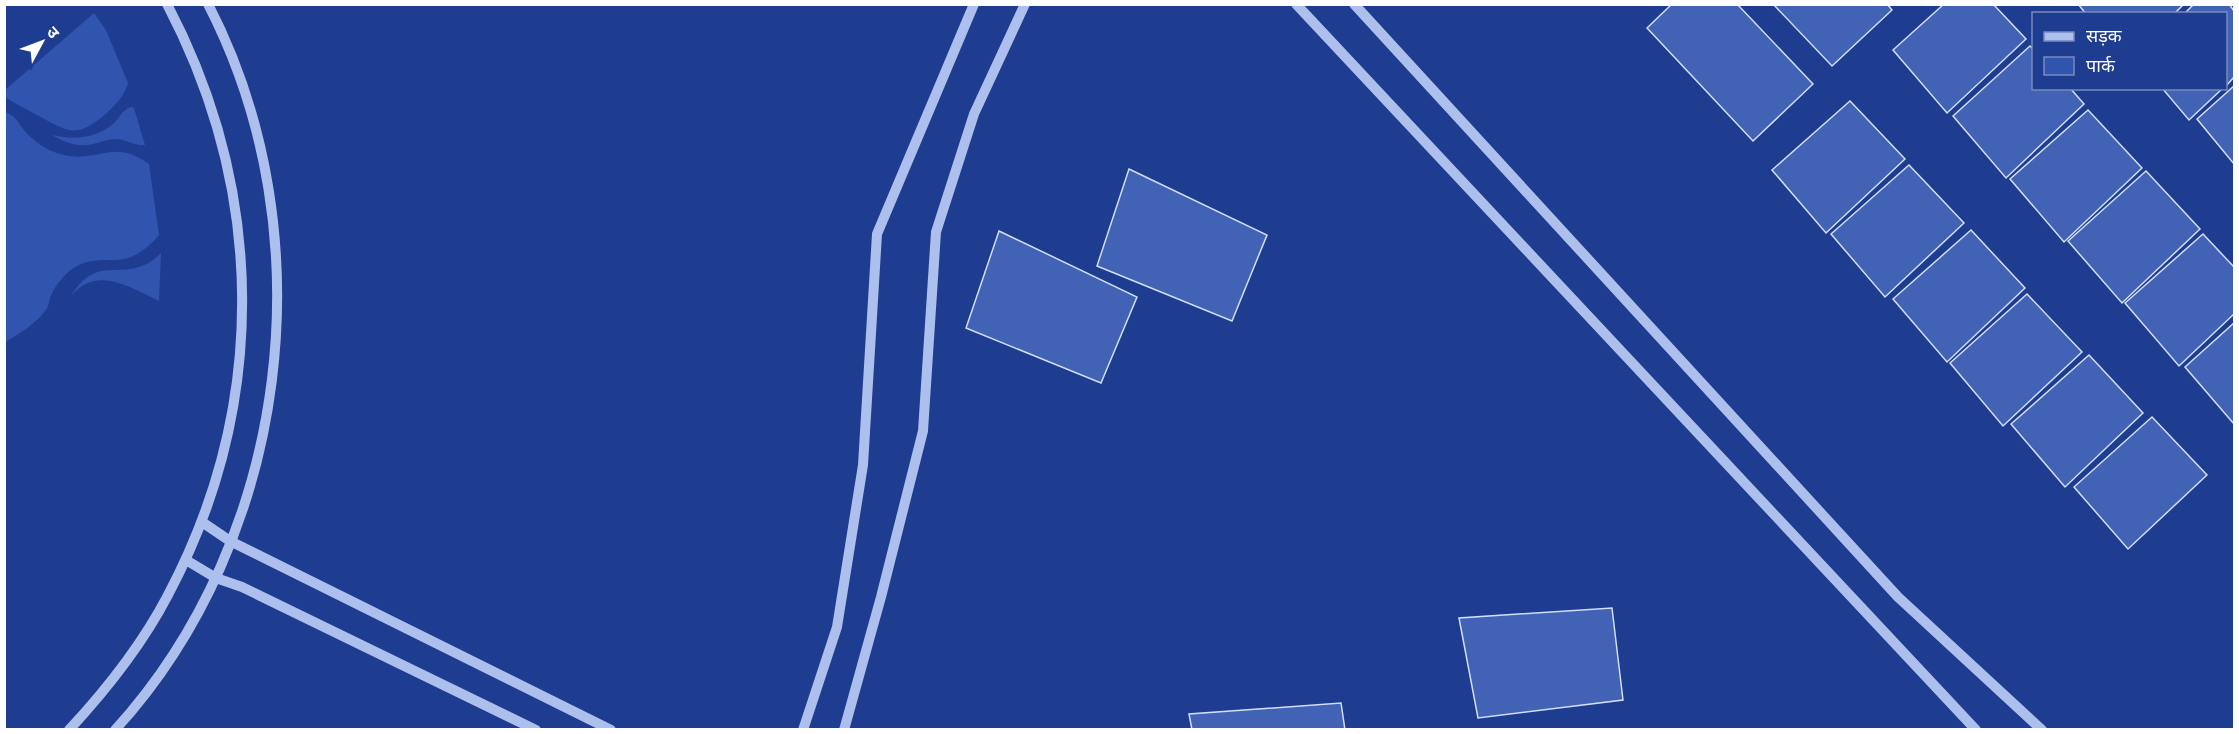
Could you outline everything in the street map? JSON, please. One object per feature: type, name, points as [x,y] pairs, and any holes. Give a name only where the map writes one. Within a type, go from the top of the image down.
[{"type":"street","points":[[69,729],[97,699],[140,641],[168,597],[202,522],[215,483],[235,403],[243,320],[243,279],[234,197],[215,116],[189,49],[167,4]]},
{"type":"street","points":[[115,729],[156,679],[216,578],[245,502],[269,406],[277,317],[276,257],[269,198],[250,110],[234,63],[208,4]]},
{"type":"street","points":[[803,729],[837,627],[863,465],[877,234],[974,4]]},
{"type":"street","points":[[844,729],[881,597],[923,432],[936,232],[974,114],[1026,4]]},
{"type":"street","points":[[1296,4],[1976,729]]},
{"type":"street","points":[[1354,4],[1898,597],[2042,729]]},
{"type":"street","points":[[202,522],[230,541],[611,729]]},
{"type":"street","points":[[186,560],[216,578],[252,592],[536,729]]},
{"type":"green space","points":[[94,13],[106,30],[128,83],[117,103],[107,113],[88,127],[80,130],[65,129],[5,97],[5,90]]},
{"type":"green space","points":[[131,107],[134,108],[145,145],[117,139],[77,145],[52,135],[77,138],[92,135],[114,123],[123,112]]},
{"type":"green space","points":[[5,112],[14,117],[37,142],[58,154],[76,157],[115,152],[125,153],[136,156],[149,164],[159,235],[146,248],[129,258],[88,262],[72,269],[56,286],[42,315],[5,342]]},
{"type":"green space","points":[[161,253],[159,301],[125,285],[102,280],[81,287],[71,296],[81,282],[92,274],[136,268],[148,263]]},
{"type":"building","points":[[1672,4],[1737,4],[1813,84],[1753,141],[1647,28]]},
{"type":"building","points":[[1773,4],[1887,4],[1892,10],[1832,66]]},
{"type":"building","points":[[1944,4],[1993,4],[2026,39],[1947,113],[1893,50]]},
{"type":"building","points":[[2078,4],[2184,4],[2176,12],[2084,12]]},
{"type":"building","points":[[2194,4],[2229,4],[2234,11],[2234,77],[2227,85],[2227,12],[2186,12]]},
{"type":"building","points":[[2030,46],[2032,48],[2032,90],[2072,90],[2084,104],[2006,178],[1953,116]]},
{"type":"building","points":[[2234,86],[2234,164],[2197,119]]},
{"type":"building","points":[[2164,90],[2221,90],[2189,120]]},
{"type":"building","points":[[1850,101],[1905,159],[1826,233],[1772,170]]},
{"type":"building","points":[[2088,110],[2142,168],[2064,242],[2010,179]]},
{"type":"building","points":[[1909,165],[1964,223],[1885,297],[1831,234]]},
{"type":"building","points":[[1129,169],[1267,235],[1232,321],[1097,266]]},
{"type":"building","points":[[2146,171],[2200,229],[2122,303],[2068,241]]},
{"type":"building","points":[[1971,230],[2025,288],[1947,362],[1893,299]]},
{"type":"building","points":[[999,231],[1137,297],[1101,383],[966,328]]},
{"type":"building","points":[[2203,234],[2234,267],[2234,314],[2179,366],[2125,303]]},
{"type":"building","points":[[2027,294],[2082,352],[2003,426],[1950,363]]},
{"type":"building","points":[[2234,323],[2234,424],[2185,367]]},
{"type":"building","points":[[2089,355],[2143,413],[2065,487],[2011,424]]},
{"type":"building","points":[[2152,417],[2207,475],[2128,549],[2074,487]]},
{"type":"building","points":[[1612,608],[1623,700],[1478,718],[1459,618]]},
{"type":"building","points":[[1341,703],[1345,730],[1192,730],[1189,714]]}]
